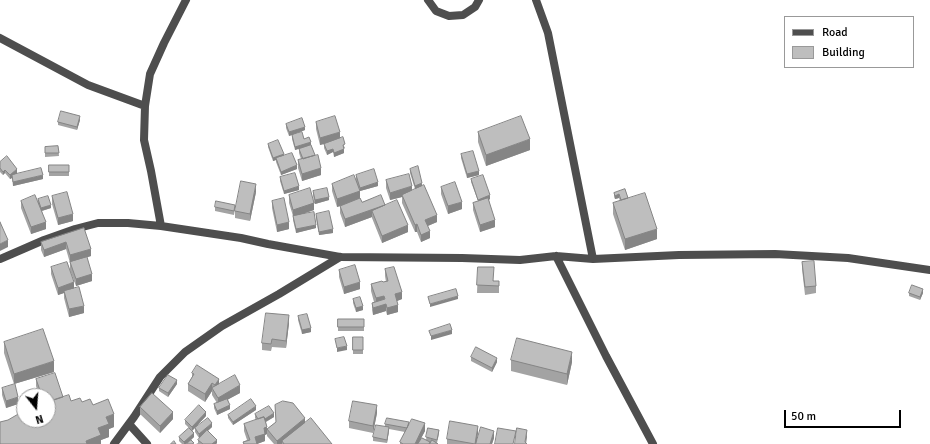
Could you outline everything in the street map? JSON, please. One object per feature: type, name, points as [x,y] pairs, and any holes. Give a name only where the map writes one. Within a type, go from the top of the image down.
[{"type":"street","points":[[160,226],[151,171],[144,140],[145,106],[150,74],[186,0]]},
{"type":"street","points":[[428,0],[436,11],[449,16],[464,15],[475,7],[479,0]]},
{"type":"street","points":[[536,0],[548,33],[593,260]]},
{"type":"street","points":[[0,38],[88,85],[145,106]]},
{"type":"street","points":[[0,259],[44,240],[75,229],[98,223],[128,223],[160,226],[241,238],[340,258],[462,258],[520,260],[556,256],[593,260],[679,255],[775,254],[848,258],[930,270]]},
{"type":"street","points":[[556,256],[609,362],[653,444]]},
{"type":"street","points":[[114,444],[160,377],[185,352],[222,326],[340,258]]},
{"type":"street","points":[[129,424],[147,444]]},
{"type":"building","points":[[61,111],[80,116],[77,127],[58,122]]},
{"type":"building","points":[[335,116],[340,132],[320,138],[316,122]]},
{"type":"building","points":[[521,116],[530,139],[486,155],[478,132]]},
{"type":"building","points":[[302,118],[305,127],[289,132],[286,124]]},
{"type":"building","points":[[302,132],[304,139],[309,137],[311,142],[295,147],[292,135]]},
{"type":"building","points":[[343,137],[345,144],[343,145],[344,149],[334,153],[333,149],[327,151],[324,144]]},
{"type":"building","points":[[278,140],[284,154],[273,158],[268,144]]},
{"type":"building","points":[[311,145],[315,155],[303,159],[299,149]]},
{"type":"building","points":[[58,146],[59,153],[45,153],[45,147]]},
{"type":"building","points":[[473,151],[479,171],[467,174],[461,154]]},
{"type":"building","points":[[292,153],[297,165],[281,172],[276,158]]},
{"type":"building","points":[[318,155],[321,168],[302,174],[298,160]]},
{"type":"building","points":[[7,156],[17,169],[10,175],[5,170],[3,172],[0,168],[0,162]]},
{"type":"building","points":[[49,165],[69,165],[69,172],[49,172]]},
{"type":"building","points":[[418,166],[422,183],[415,186],[410,169]]},
{"type":"building","points":[[41,168],[43,175],[13,182],[12,175]]},
{"type":"building","points":[[374,169],[378,182],[360,188],[356,175]]},
{"type":"building","points":[[295,173],[299,186],[284,191],[280,177]]},
{"type":"building","points":[[409,174],[412,186],[390,193],[386,180]]},
{"type":"building","points":[[354,175],[360,191],[337,199],[332,184]]},
{"type":"building","points":[[483,175],[490,195],[478,200],[471,179]]},
{"type":"building","points":[[241,181],[256,184],[250,214],[235,211]]},
{"type":"building","points":[[455,182],[462,202],[448,206],[441,187]]},
{"type":"building","points":[[424,185],[437,215],[425,220],[430,231],[421,235],[402,195]]},
{"type":"building","points":[[310,188],[314,203],[293,210],[289,195]]},
{"type":"building","points":[[327,188],[329,197],[315,200],[313,191]]},
{"type":"building","points":[[625,189],[628,198],[621,200],[619,194],[615,196],[614,193]]},
{"type":"building","points":[[67,192],[73,214],[58,218],[52,196]]},
{"type":"building","points":[[645,193],[657,229],[625,239],[613,203]]},
{"type":"building","points":[[35,195],[46,222],[31,227],[21,201]]},
{"type":"building","points":[[381,195],[385,205],[345,219],[340,206],[360,198],[362,202]]},
{"type":"building","points":[[48,196],[51,205],[41,208],[38,199]]},
{"type":"building","points":[[284,198],[289,222],[277,225],[272,201]]},
{"type":"building","points":[[488,198],[495,220],[480,225],[473,203]]},
{"type":"building","points":[[397,200],[408,225],[382,236],[372,211]]},
{"type":"building","points":[[216,201],[235,205],[234,211],[215,207]]},
{"type":"building","points":[[329,211],[333,229],[319,232],[316,214]]},
{"type":"building","points":[[314,212],[316,225],[296,229],[293,216]]},
{"type":"building","points":[[0,222],[8,240],[0,244]]},
{"type":"building","points":[[84,228],[91,249],[70,255],[66,242],[44,250],[41,242]]},
{"type":"building","points":[[87,257],[92,274],[76,279],[70,262]]},
{"type":"building","points":[[814,261],[816,286],[805,287],[802,262]]},
{"type":"building","points":[[67,262],[74,282],[58,288],[51,267]]},
{"type":"building","points":[[355,265],[360,282],[344,287],[339,270]]},
{"type":"building","points":[[394,267],[402,292],[395,294],[398,305],[387,308],[386,304],[373,308],[372,303],[385,299],[384,296],[376,298],[371,284],[388,281],[385,269]]},
{"type":"building","points":[[478,267],[494,267],[493,281],[499,281],[499,286],[477,285]]},
{"type":"building","points":[[912,285],[923,289],[920,297],[909,293]]},
{"type":"building","points":[[79,287],[84,306],[69,309],[64,291]]},
{"type":"building","points":[[456,289],[458,296],[430,304],[428,297]]},
{"type":"building","points":[[360,297],[363,306],[356,308],[353,299]]},
{"type":"building","points":[[266,313],[289,315],[286,341],[272,339],[271,344],[262,343]]},
{"type":"building","points":[[307,314],[311,328],[302,330],[298,316]]},
{"type":"building","points":[[338,319],[364,319],[364,327],[338,327]]},
{"type":"building","points":[[450,324],[452,330],[431,336],[429,331]]},
{"type":"building","points":[[43,329],[54,361],[14,374],[4,342]]},
{"type":"building","points":[[344,337],[347,346],[337,348],[335,339]]},
{"type":"building","points":[[353,337],[363,337],[363,350],[353,350]]},
{"type":"building","points":[[517,338],[572,352],[567,374],[511,360]]},
{"type":"building","points":[[476,347],[497,358],[492,368],[471,357]]},
{"type":"building","points":[[197,365],[219,379],[215,385],[212,383],[205,394],[188,384]]},
{"type":"building","points":[[55,373],[63,397],[56,399],[56,388],[39,388],[36,379]]},
{"type":"building","points":[[168,375],[177,380],[168,393],[159,388]]},
{"type":"building","points":[[235,375],[240,385],[218,398],[212,388]]},
{"type":"building","points":[[15,384],[16,398],[6,401],[2,388]]},
{"type":"building","points":[[152,393],[173,412],[160,426],[140,407]]},
{"type":"building","points":[[69,395],[71,401],[80,398],[82,402],[90,399],[93,405],[108,399],[114,414],[106,417],[109,424],[98,428],[101,435],[86,441],[87,444],[0,444],[0,422],[16,416],[16,428],[56,428],[56,399]]},
{"type":"building","points":[[227,399],[230,405],[217,411],[214,404]]},
{"type":"building","points":[[251,399],[256,406],[233,422],[228,415]]},
{"type":"building","points":[[283,401],[293,403],[305,418],[277,441],[267,429],[276,422],[275,405]]},
{"type":"building","points":[[353,401],[377,405],[373,426],[349,421]]},
{"type":"building","points":[[199,405],[206,412],[192,427],[185,420]]},
{"type":"building","points":[[269,406],[274,413],[265,419],[264,417],[258,419],[255,414]]},
{"type":"building","points":[[264,417],[267,427],[264,428],[265,434],[255,437],[257,444],[244,444],[243,442],[250,440],[244,424]]},
{"type":"building","points":[[208,418],[212,423],[199,434],[195,428]]},
{"type":"building","points":[[311,418],[332,444],[284,444],[282,441]]},
{"type":"building","points":[[387,418],[409,422],[407,428],[385,424]]},
{"type":"building","points":[[412,419],[425,423],[415,444],[403,444],[400,442]]},
{"type":"building","points":[[450,421],[478,426],[475,444],[447,439]]},
{"type":"building","points":[[376,425],[389,427],[387,440],[373,437]]},
{"type":"building","points":[[481,427],[494,431],[490,444],[476,444]]},
{"type":"building","points":[[189,428],[194,433],[184,442],[179,437]]},
{"type":"building","points":[[428,428],[439,430],[437,440],[426,437]]},
{"type":"building","points":[[498,428],[516,431],[513,444],[495,444]]},
{"type":"building","points":[[517,428],[527,430],[525,442],[527,444],[515,444]]},
{"type":"building","points":[[207,430],[217,440],[212,444],[203,444],[198,440]]},
{"type":"building","points":[[422,438],[430,442],[429,444],[418,444]]},
{"type":"building","points":[[191,440],[194,443],[187,444]]},
{"type":"building","points":[[432,440],[438,444],[430,444]]}]
